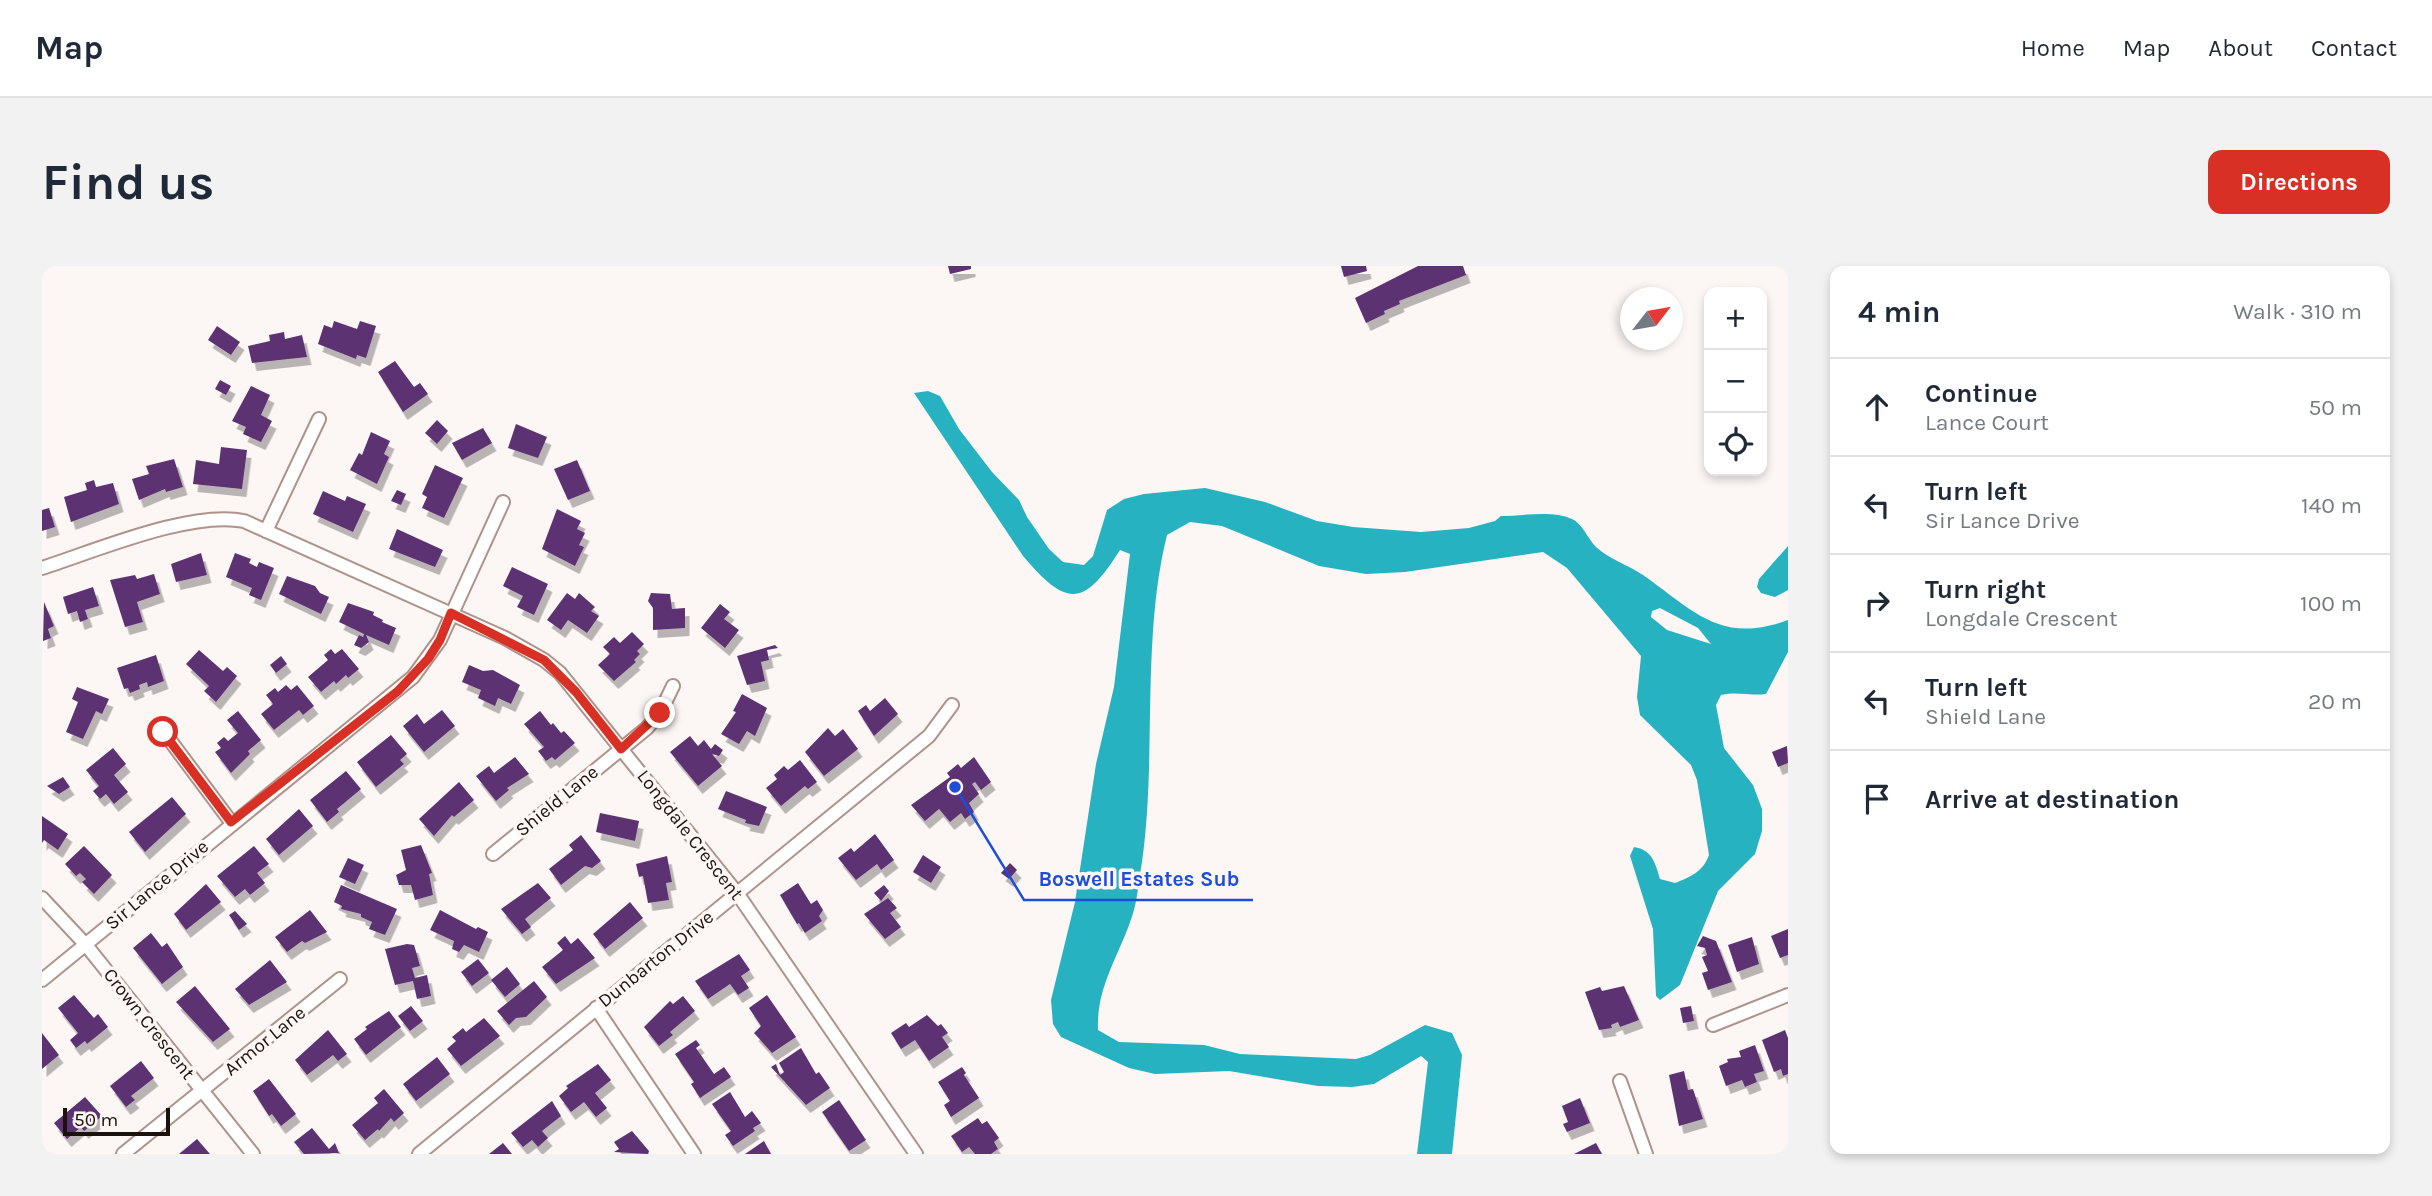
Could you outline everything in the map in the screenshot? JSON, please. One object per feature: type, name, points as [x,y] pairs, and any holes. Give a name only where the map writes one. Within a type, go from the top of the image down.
[{"type":"street","points":[[266,531],[319,419]]},
{"type":"street","name":"Sir Lance Drive","points":[[42,980],[231,822],[398,691],[428,659],[440,640],[503,502]]},
{"type":"street","name":"Longdale Crescent","points":[[42,568],[197,521],[225,517],[244,521],[451,613],[544,660],[576,692],[737,892],[916,1154]]},
{"type":"street","name":"Shield Lane","points":[[493,853],[621,749],[660,713],[673,685]]},
{"type":"street","name":"Dunbarton Drive","points":[[419,1154],[929,736],[952,705]]},
{"type":"street","points":[[163,732],[231,822]]},
{"type":"street","name":"Crown Crescent","points":[[42,898],[86,945],[253,1154]]},
{"type":"street","name":"Armor Lane","points":[[123,1154],[340,979]]},
{"type":"street","points":[[1713,1024],[1788,995]]},
{"type":"street","points":[[596,1008],[694,1154]]},
{"type":"street","points":[[1620,1081],[1646,1154]]},
{"type":"water","points":[[928,391],[940,396],[959,429],[992,472],[1019,500],[1049,549],[1063,562],[1084,565],[1093,556],[1107,510],[1124,499],[1144,494],[1205,488],[1265,502],[1317,521],[1353,527],[1421,532],[1469,528],[1495,521],[1501,516],[1556,515],[1576,521],[1601,551],[1643,575],[1709,620],[1744,629],[1765,627],[1788,620],[1788,652],[1766,694],[1721,695],[1716,705],[1724,748],[1753,785],[1762,809],[1762,831],[1755,854],[1718,891],[1680,985],[1660,1000],[1656,996],[1653,929],[1630,856],[1634,847],[1645,851],[1654,862],[1660,879],[1675,883],[1700,870],[1709,855],[1697,780],[1691,765],[1640,715],[1637,697],[1641,656],[1567,568],[1543,552],[1405,572],[1366,574],[1319,566],[1222,526],[1190,522],[1167,535],[1159,575],[1154,615],[1149,781],[1142,862],[1134,910],[1101,998],[1098,1030],[1119,1042],[1204,1045],[1240,1054],[1356,1059],[1370,1055],[1425,1025],[1452,1033],[1462,1055],[1452,1154],[1417,1154],[1428,1062],[1421,1056],[1374,1084],[1352,1087],[1318,1086],[1229,1071],[1155,1074],[1129,1068],[1061,1037],[1053,1024],[1051,1000],[1075,902],[1096,764],[1114,687],[1130,554],[1120,550],[1096,582],[1085,591],[1074,594],[1052,585],[1023,556],[914,393]],"holes":[[[1660,608],[1698,628],[1711,644],[1667,630],[1651,617],[1652,611]]]},
{"type":"water","points":[[1788,546],[1788,590],[1775,597],[1761,593],[1757,587],[1759,579]]},
{"type":"building","points":[[948,266],[971,266],[971,269],[950,274]]},
{"type":"building","points":[[1341,266],[1366,266],[1367,271],[1344,277]]},
{"type":"building","points":[[1418,266],[1463,266],[1466,275],[1399,301],[1400,304],[1384,311],[1385,314],[1366,323],[1355,298]]},
{"type":"building","points":[[334,321],[357,329],[360,321],[376,326],[366,358],[357,355],[356,359],[318,344],[324,325],[332,328]]},
{"type":"building","points":[[217,326],[240,342],[231,355],[208,340]]},
{"type":"building","points":[[284,332],[285,339],[302,335],[307,357],[252,363],[248,346],[270,341],[269,335]]},
{"type":"building","points":[[395,361],[414,387],[420,383],[428,394],[403,412],[378,372]]},
{"type":"building","points":[[220,380],[231,386],[226,395],[215,389]]},
{"type":"building","points":[[251,386],[270,395],[261,415],[272,421],[261,442],[243,434],[246,427],[232,421]]},
{"type":"building","points":[[437,420],[448,431],[437,444],[425,433]]},
{"type":"building","points":[[516,424],[547,437],[538,458],[508,448]]},
{"type":"building","points":[[483,428],[492,443],[462,460],[452,443]]},
{"type":"building","points":[[371,432],[390,441],[384,454],[389,457],[377,484],[350,470],[359,453],[362,455]]},
{"type":"building","points":[[221,447],[247,450],[242,489],[193,484],[196,460],[219,464]]},
{"type":"building","points":[[174,459],[183,487],[166,492],[165,489],[139,500],[132,479],[149,474],[146,466]]},
{"type":"building","points":[[577,460],[590,491],[568,500],[554,469]]},
{"type":"building","points":[[435,465],[463,478],[444,518],[422,508],[427,497],[422,494]]},
{"type":"building","points":[[94,480],[96,487],[113,483],[119,504],[71,522],[64,497],[87,490],[85,483]]},
{"type":"building","points":[[397,490],[406,494],[401,505],[391,501]]},
{"type":"building","points":[[323,491],[345,501],[347,496],[366,504],[353,532],[313,514]]},
{"type":"building","points":[[49,508],[55,527],[42,531],[42,510]]},
{"type":"building","points":[[557,509],[581,521],[577,529],[585,533],[579,545],[584,547],[575,566],[542,549]]},
{"type":"building","points":[[397,529],[443,550],[435,567],[389,549]]},
{"type":"building","points":[[201,553],[207,575],[176,582],[171,564]]},
{"type":"building","points":[[235,553],[251,559],[249,563],[257,567],[259,562],[274,568],[261,600],[249,595],[252,588],[226,577]]},
{"type":"building","points":[[512,567],[548,584],[534,615],[517,607],[523,596],[503,586]]},
{"type":"building","points":[[154,574],[160,594],[137,602],[143,622],[125,627],[110,580],[135,575],[137,579]]},
{"type":"building","points":[[287,576],[315,586],[320,593],[329,597],[321,614],[279,594]]},
{"type":"building","points":[[93,587],[99,606],[85,610],[88,619],[80,622],[77,611],[68,614],[63,597]]},
{"type":"building","points":[[567,593],[575,599],[579,593],[595,607],[591,611],[599,616],[587,633],[568,620],[561,630],[547,620]]},
{"type":"building","points":[[651,593],[670,594],[672,609],[685,608],[685,628],[653,630],[653,608],[648,601]]},
{"type":"building","points":[[44,602],[54,626],[48,629],[51,638],[43,641]]},
{"type":"building","points":[[348,603],[374,612],[373,615],[383,620],[382,622],[396,628],[389,645],[366,635],[369,642],[361,648],[354,645],[359,635],[363,637],[364,634],[339,622]]},
{"type":"building","points":[[720,604],[730,612],[724,619],[739,630],[725,648],[701,628]]},
{"type":"building","points":[[632,632],[644,644],[637,651],[640,654],[634,660],[636,662],[614,681],[598,665],[610,654],[603,647],[614,637],[620,643]]},
{"type":"building","points":[[775,645],[778,648],[767,650],[769,660],[761,662],[765,681],[747,685],[737,656]]},
{"type":"building","points":[[331,649],[335,654],[342,649],[359,669],[336,684],[334,681],[321,692],[308,677],[328,660],[324,655]]},
{"type":"building","points":[[199,650],[223,671],[227,667],[237,676],[216,702],[204,691],[209,686],[186,664]]},
{"type":"building","points":[[156,655],[164,681],[148,687],[147,682],[130,693],[128,688],[124,689],[117,668]]},
{"type":"building","points":[[281,656],[287,664],[276,673],[270,665]]},
{"type":"building","points":[[469,665],[483,671],[493,670],[520,685],[511,704],[498,698],[495,706],[478,698],[481,690],[462,682]]},
{"type":"building","points":[[286,685],[291,690],[297,685],[314,706],[303,715],[299,710],[274,730],[261,714],[273,704],[266,695],[275,688],[278,692]]},
{"type":"building","points":[[77,687],[109,699],[102,714],[96,711],[83,739],[66,732],[78,702],[72,699]]},
{"type":"building","points":[[742,694],[767,708],[755,736],[747,731],[739,744],[721,734],[736,712],[733,711]]},
{"type":"building","points":[[885,698],[898,714],[874,736],[858,711],[866,705],[870,711]]},
{"type":"building","points":[[442,710],[455,726],[424,752],[403,726],[417,714],[424,724]]},
{"type":"building","points":[[238,711],[261,740],[248,751],[250,754],[231,773],[215,752],[221,748],[217,743],[224,737],[228,741],[238,733],[227,720]]},
{"type":"building","points":[[540,711],[551,725],[553,723],[561,733],[564,731],[575,743],[555,760],[552,757],[546,761],[538,751],[544,747],[524,724]]},
{"type":"building","points":[[828,728],[835,736],[843,729],[858,749],[824,776],[805,752]]},
{"type":"building","points":[[391,735],[407,754],[400,760],[404,764],[376,787],[357,762]]},
{"type":"building","points":[[690,736],[698,746],[704,740],[711,749],[715,744],[723,750],[719,756],[712,754],[722,766],[698,786],[670,752]]},
{"type":"building","points":[[1787,746],[1788,763],[1778,767],[1772,752]]},
{"type":"building","points":[[113,748],[126,764],[114,775],[128,792],[114,804],[106,794],[100,799],[93,791],[99,786],[86,770]]},
{"type":"building","points":[[515,757],[529,774],[507,788],[509,790],[496,801],[476,776],[489,766],[494,773]]},
{"type":"building","points":[[974,757],[991,782],[981,790],[975,782],[972,784],[979,794],[969,803],[974,812],[965,819],[961,813],[950,822],[939,809],[925,821],[911,805],[950,777],[947,773],[958,764],[961,768]]},
{"type":"building","points":[[800,760],[817,782],[808,789],[805,786],[781,806],[766,788],[777,779],[774,775],[784,766],[788,770]]},
{"type":"building","points":[[346,771],[361,789],[337,809],[339,812],[327,822],[310,800]]},
{"type":"building","points":[[63,777],[70,787],[59,794],[47,786]]},
{"type":"building","points":[[459,782],[474,800],[454,817],[452,815],[434,836],[419,819]]},
{"type":"building","points":[[726,791],[767,807],[759,826],[745,823],[746,820],[718,809]]},
{"type":"building","points":[[172,797],[186,814],[145,852],[129,832]]},
{"type":"building","points":[[299,809],[313,826],[279,855],[266,839]]},
{"type":"building","points":[[600,813],[639,821],[635,841],[596,832]]},
{"type":"building","points":[[42,816],[68,834],[58,850],[44,840],[42,843]]},
{"type":"building","points":[[875,834],[894,860],[881,870],[877,864],[856,880],[838,858],[851,848],[854,852]]},
{"type":"building","points":[[581,835],[601,861],[592,868],[585,866],[561,885],[549,869],[573,850],[569,845]]},
{"type":"building","points":[[421,845],[432,873],[429,874],[433,895],[415,900],[411,885],[399,885],[396,875],[406,870],[401,850]]},
{"type":"building","points":[[84,846],[112,875],[94,894],[82,882],[86,879],[80,873],[76,876],[65,864]]},
{"type":"building","points":[[254,846],[269,864],[257,873],[265,883],[250,895],[245,889],[235,897],[217,876]]},
{"type":"building","points":[[923,855],[941,867],[931,883],[913,872]]},
{"type":"building","points":[[667,856],[672,882],[666,883],[669,900],[648,903],[643,876],[639,877],[636,864]]},
{"type":"building","points":[[348,858],[364,865],[355,884],[339,877]]},
{"type":"building","points":[[1010,863],[1017,870],[1009,879],[1001,873]]},
{"type":"building","points":[[538,883],[551,898],[525,919],[531,927],[522,934],[501,909]]},
{"type":"building","points":[[798,883],[811,904],[817,900],[823,910],[819,916],[822,921],[805,933],[780,895]]},
{"type":"building","points":[[206,884],[221,902],[186,930],[174,914]]},
{"type":"building","points":[[341,885],[397,909],[385,935],[369,929],[372,922],[361,917],[361,914],[341,909],[342,906],[334,902]]},
{"type":"building","points":[[884,885],[889,891],[881,901],[874,893]]},
{"type":"building","points":[[888,898],[897,908],[890,913],[901,927],[885,939],[864,914]]},
{"type":"building","points":[[630,902],[643,918],[605,949],[593,934]]},
{"type":"building","points":[[310,910],[327,932],[305,943],[302,941],[287,952],[275,937]]},
{"type":"building","points":[[440,910],[476,929],[478,927],[488,932],[479,952],[464,945],[459,952],[452,949],[454,941],[430,930]]},
{"type":"building","points":[[235,911],[247,924],[239,930],[229,915]]},
{"type":"building","points":[[1788,929],[1788,955],[1780,958],[1771,936]]},
{"type":"building","points":[[151,933],[162,947],[167,943],[183,967],[162,984],[133,948]]},
{"type":"building","points":[[565,936],[571,944],[578,938],[595,958],[556,984],[542,967],[563,950],[557,943]]},
{"type":"building","points":[[1703,936],[1716,941],[1732,982],[1708,990],[1702,973],[1708,971],[1702,957],[1707,955],[1705,948],[1697,946]]},
{"type":"building","points":[[1752,937],[1759,964],[1737,972],[1728,945]]},
{"type":"building","points":[[414,945],[420,966],[412,968],[415,978],[427,975],[431,996],[417,999],[413,981],[395,985],[385,949]]},
{"type":"building","points":[[739,954],[750,970],[741,976],[749,988],[738,995],[730,984],[708,999],[695,981]]},
{"type":"building","points":[[478,959],[489,973],[472,986],[461,972]]},
{"type":"building","points":[[270,960],[287,982],[249,1005],[235,989]]},
{"type":"building","points":[[507,967],[520,984],[505,997],[491,980]]},
{"type":"building","points":[[534,981],[547,997],[526,1017],[516,1018],[509,1025],[497,1011]]},
{"type":"building","points":[[195,986],[230,1029],[213,1042],[176,1002]]},
{"type":"building","points":[[1624,986],[1639,1020],[1620,1027],[1618,1022],[1611,1025],[1612,1028],[1599,1030],[1585,992],[1600,987],[1602,991]]},
{"type":"building","points":[[74,995],[94,1018],[98,1014],[108,1027],[87,1044],[85,1041],[76,1048],[70,1040],[78,1033],[58,1008]]},
{"type":"building","points":[[767,995],[796,1037],[772,1053],[754,1033],[761,1026],[749,1008]]},
{"type":"building","points":[[683,996],[695,1011],[670,1032],[673,1035],[659,1046],[644,1027],[670,1001],[673,1004]]},
{"type":"building","points":[[411,1006],[423,1021],[410,1031],[398,1016]]},
{"type":"building","points":[[1691,1006],[1694,1021],[1683,1023],[1680,1008]]},
{"type":"building","points":[[389,1011],[401,1027],[366,1055],[354,1039],[367,1029],[365,1027]]},
{"type":"building","points":[[927,1015],[938,1026],[941,1024],[948,1033],[942,1037],[949,1047],[929,1061],[915,1040],[901,1049],[891,1033],[906,1023],[909,1027]]},
{"type":"building","points":[[484,1018],[500,1036],[461,1066],[447,1049],[456,1041],[452,1037],[463,1028],[466,1032]]},
{"type":"building","points":[[328,1030],[347,1054],[338,1061],[333,1055],[307,1075],[295,1060]]},
{"type":"building","points":[[1785,1030],[1788,1038],[1788,1074],[1783,1076],[1781,1069],[1774,1072],[1762,1040]]},
{"type":"building","points":[[42,1033],[59,1055],[42,1069]]},
{"type":"building","points":[[696,1040],[700,1045],[696,1048],[714,1074],[724,1067],[731,1077],[700,1098],[691,1084],[694,1082],[675,1054]]},
{"type":"building","points":[[1755,1045],[1764,1071],[1754,1074],[1757,1082],[1745,1087],[1742,1080],[1726,1086],[1719,1066],[1728,1062],[1727,1059],[1741,1057],[1739,1051]]},
{"type":"building","points":[[801,1048],[816,1074],[819,1072],[830,1088],[806,1105],[771,1067],[776,1064],[780,1075],[784,1072],[779,1063]]},
{"type":"building","points":[[437,1057],[450,1074],[416,1101],[403,1084]]},
{"type":"building","points":[[141,1061],[154,1078],[131,1096],[135,1100],[126,1107],[110,1086]]},
{"type":"building","points":[[598,1064],[611,1080],[595,1093],[607,1108],[596,1117],[584,1102],[571,1112],[559,1096],[568,1088],[566,1086]]},
{"type":"building","points":[[962,1067],[979,1098],[951,1117],[944,1105],[950,1101],[938,1082]]},
{"type":"building","points":[[1684,1071],[1688,1090],[1693,1089],[1703,1119],[1679,1126],[1669,1075]]},
{"type":"building","points":[[269,1079],[296,1114],[281,1126],[272,1114],[269,1116],[253,1091]]},
{"type":"building","points":[[384,1089],[404,1113],[394,1122],[391,1118],[379,1131],[378,1129],[365,1140],[352,1125],[378,1103],[374,1098]]},
{"type":"building","points":[[730,1092],[745,1117],[752,1111],[761,1123],[753,1128],[755,1131],[733,1146],[725,1135],[731,1131],[712,1104]]},
{"type":"building","points":[[85,1097],[102,1116],[84,1131],[81,1127],[67,1139],[54,1123]]},
{"type":"building","points":[[1580,1098],[1590,1123],[1567,1132],[1563,1124],[1568,1122],[1562,1106]]},
{"type":"building","points":[[839,1100],[866,1140],[849,1151],[822,1112]]},
{"type":"building","points":[[552,1101],[561,1116],[542,1131],[548,1138],[538,1147],[532,1140],[523,1147],[511,1133]]},
{"type":"building","points":[[978,1118],[982,1124],[987,1121],[999,1138],[994,1142],[998,1149],[991,1154],[975,1154],[969,1147],[962,1152],[951,1136]]},
{"type":"building","points":[[312,1128],[329,1149],[335,1143],[339,1153],[304,1154],[294,1142]]},
{"type":"building","points":[[632,1131],[649,1151],[648,1154],[614,1152],[619,1149],[614,1142]]},
{"type":"building","points":[[197,1139],[210,1154],[179,1154]]},
{"type":"building","points":[[764,1141],[771,1154],[745,1154]]},
{"type":"building","points":[[503,1143],[512,1154],[489,1154]]},
{"type":"building","points":[[1596,1143],[1602,1154],[1574,1154]]},
{"type":"place","name":"Boswell Estates Sub","points":[[955,787]]},
{"type":"route","points":[[163,732],[231,822],[413,677],[440,640],[451,613],[544,660],[560,673],[621,749],[647,728],[660,713]]}]
